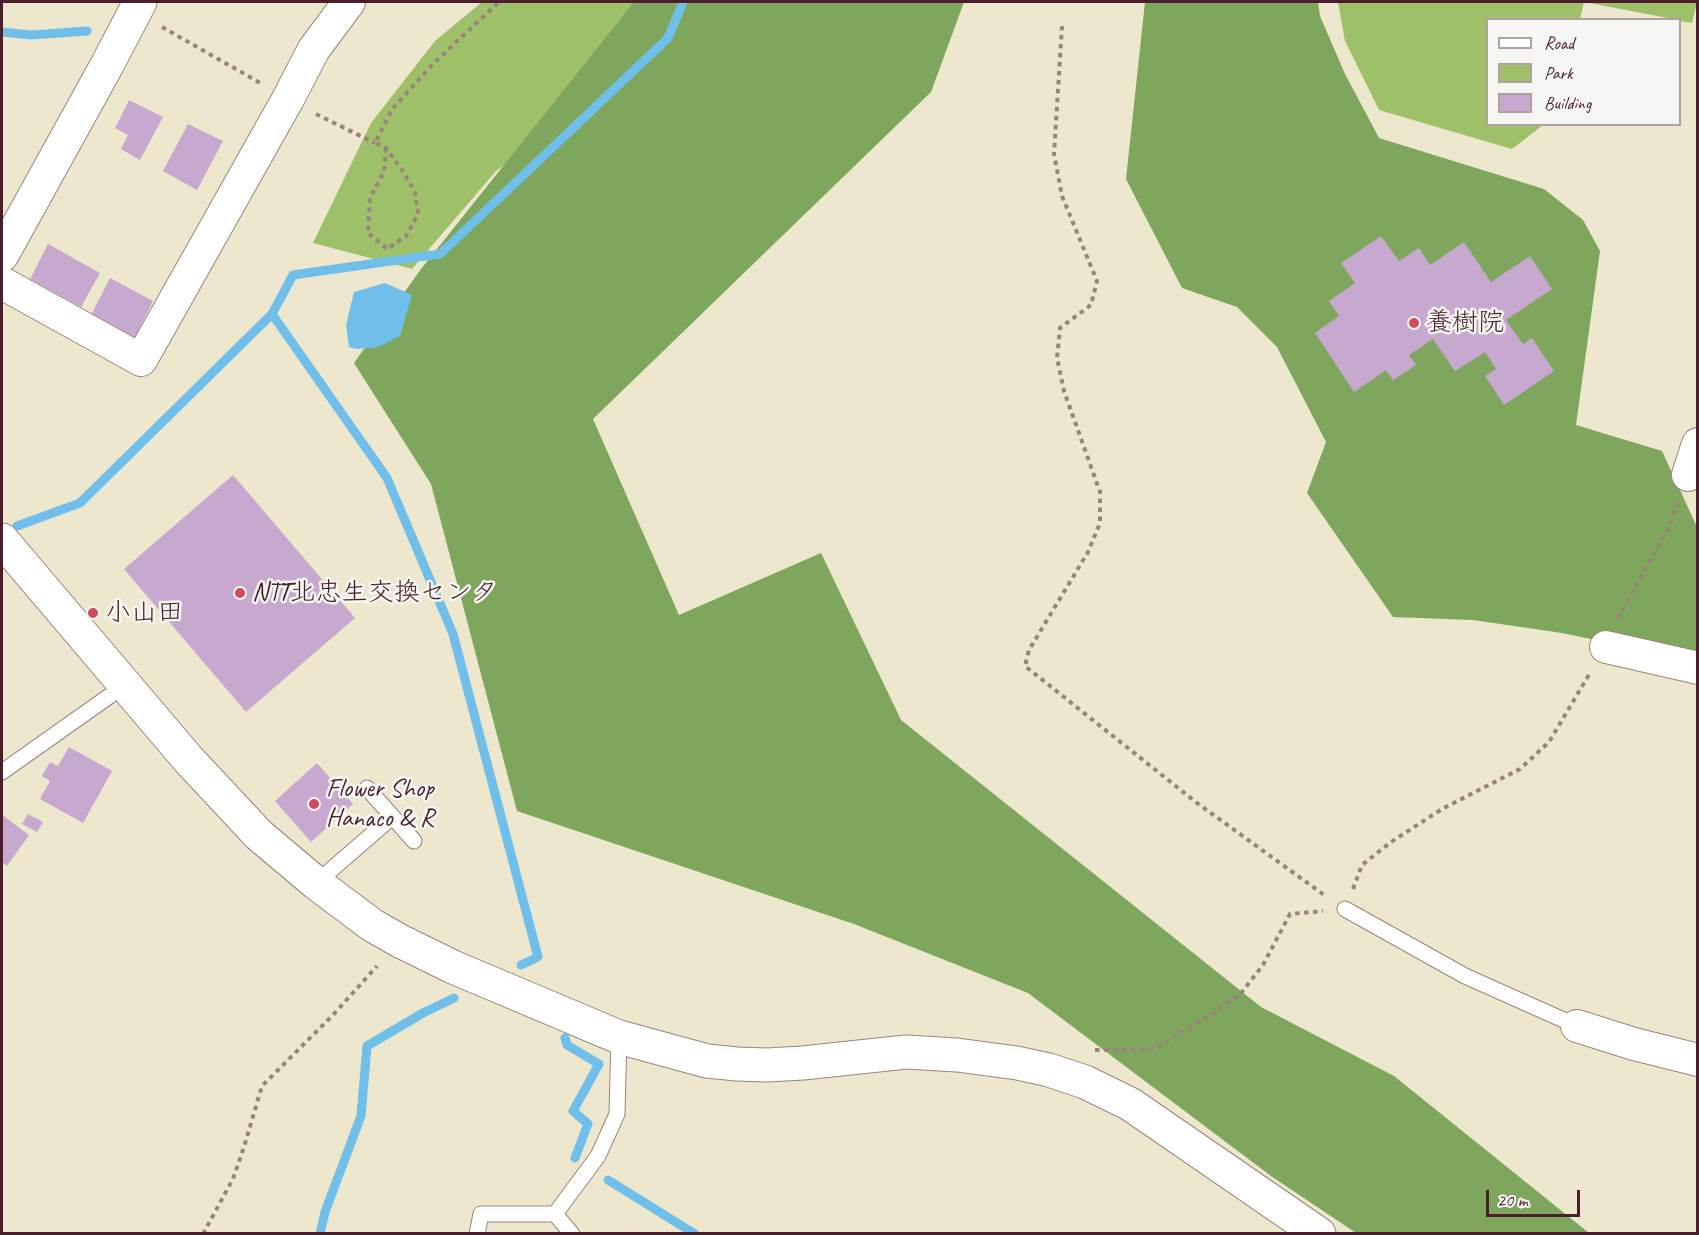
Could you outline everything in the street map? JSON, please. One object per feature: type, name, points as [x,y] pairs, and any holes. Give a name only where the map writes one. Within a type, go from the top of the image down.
[{"type":"street","points":[[2,283],[141,360],[314,50],[349,2]]},
{"type":"street","points":[[2,255],[138,6]]},
{"type":"street","points":[[1688,475],[1698,444]]},
{"type":"street","points":[[2,540],[188,759],[259,835],[316,883],[372,925],[400,941],[453,967],[619,1037],[683,1055],[737,1065],[803,1063],[906,1052],[967,1056],[1049,1070],[1085,1082],[1130,1104],[1319,1233]]},
{"type":"street","points":[[1606,646],[1698,668]]},
{"type":"street","points":[[1577,1026],[1634,1044],[1698,1060]]},
{"type":"lane","points":[[2,772],[125,685]]},
{"type":"lane","points":[[367,788],[414,842]]},
{"type":"lane","points":[[316,883],[392,817]]},
{"type":"lane","points":[[1345,909],[1465,976],[1577,1026]]},
{"type":"lane","points":[[555,1214],[598,1156],[617,1114],[619,1037]]},
{"type":"lane","points":[[477,1233],[481,1214],[555,1214],[572,1233]]},
{"type":"path","points":[[375,143],[393,108],[434,63],[499,2]]},
{"type":"path","points":[[138,6],[288,99],[386,148],[415,192],[418,214],[406,236],[387,249],[368,233],[370,198],[384,172],[386,148]]},
{"type":"path","points":[[1062,26],[1054,154],[1062,196],[1097,281],[1091,304],[1060,328],[1058,358],[1064,391],[1100,492],[1100,523],[1088,552],[1029,650],[1025,666],[1197,802],[1345,909]]},
{"type":"path","points":[[1345,909],[1362,865],[1391,842],[1442,809],[1520,769],[1549,742],[1606,646],[1621,610],[1669,526],[1688,475]]},
{"type":"path","points":[[1088,1050],[1154,1049],[1215,1012],[1242,992],[1263,966],[1290,914],[1345,909]]},
{"type":"path","points":[[203,1233],[233,1179],[262,1086],[333,1015],[400,941]]},
{"type":"green space","points":[[482,2],[696,2],[677,44],[496,171],[412,269],[313,243],[371,123],[435,41]]},
{"type":"green space","points":[[634,2],[964,2],[931,92],[593,419],[679,615],[821,553],[901,720],[1261,1007],[1394,1076],[1589,1233],[1356,1233],[1271,1176],[1028,993],[854,924],[517,811],[431,484],[354,363],[421,269]]},
{"type":"green space","points":[[1145,2],[1318,2],[1320,16],[1345,74],[1379,138],[1544,189],[1583,220],[1600,251],[1576,425],[1662,451],[1697,527],[1697,661],[1562,633],[1473,620],[1393,617],[1307,493],[1326,442],[1277,347],[1237,307],[1182,288],[1126,179]]},
{"type":"green space","points":[[1338,2],[1584,2],[1580,18],[1486,18],[1486,126],[1542,126],[1512,149],[1379,110],[1345,41]]},
{"type":"green space","points":[[1584,2],[1697,2],[1692,23],[1681,21],[1681,18],[1669,18]]},
{"type":"water","points":[[385,283],[412,295],[400,336],[378,347],[357,349],[349,347],[346,325],[354,292]]},
{"type":"building","points":[[129,100],[163,117],[140,160],[121,149],[128,135],[115,128]]},
{"type":"building","points":[[188,124],[223,141],[197,190],[163,171]]},
{"type":"building","points":[[1381,236],[1399,261],[1419,248],[1430,265],[1464,242],[1491,282],[1530,256],[1552,289],[1506,320],[1523,344],[1532,338],[1554,371],[1504,405],[1485,376],[1496,369],[1485,352],[1455,371],[1433,339],[1409,355],[1416,365],[1393,380],[1386,370],[1354,392],[1315,333],[1339,316],[1329,301],[1355,283],[1341,263]]},
{"type":"building","points":[[48,244],[100,273],[81,307],[30,279]]},
{"type":"building","points":[[110,278],[153,301],[134,339],[90,317]]},
{"type":"building","name":"NTT北忠生交換センタ","points":[[233,475],[355,618],[246,712],[124,569]]},
{"type":"building","points":[[69,747],[112,771],[83,823],[40,799],[50,781],[42,776],[50,762],[58,766]]},
{"type":"building","points":[[317,763],[353,804],[311,842],[275,801]]},
{"type":"building","points":[[28,814],[43,822],[37,832],[22,824]]},
{"type":"building","points":[[2,815],[29,835],[7,866],[2,862]]},
{"type":"waterway","points":[[17,526],[80,503],[272,314],[293,275],[440,254],[668,38],[683,2]]},
{"type":"waterway","points":[[2,32],[31,35],[87,31]]},
{"type":"waterway","points":[[272,314],[387,478],[453,634],[538,957],[521,965]]},
{"type":"waterway","points":[[320,1234],[325,1212],[361,1116],[367,1046],[423,1013],[454,998]]},
{"type":"waterway","points":[[565,1038],[567,1045],[599,1064],[573,1111],[588,1124],[575,1158]]},
{"type":"waterway","points":[[608,1180],[695,1234]]},
{"type":"place","name":"養樹院","points":[[1414,323]]},
{"type":"place","name":"NTT北忠生交換センタ","points":[[240,593]]},
{"type":"place","name":"小山田","points":[[93,613]]},
{"type":"place","name":"Flower Shop Hanaco & R","points":[[314,804]]}]
